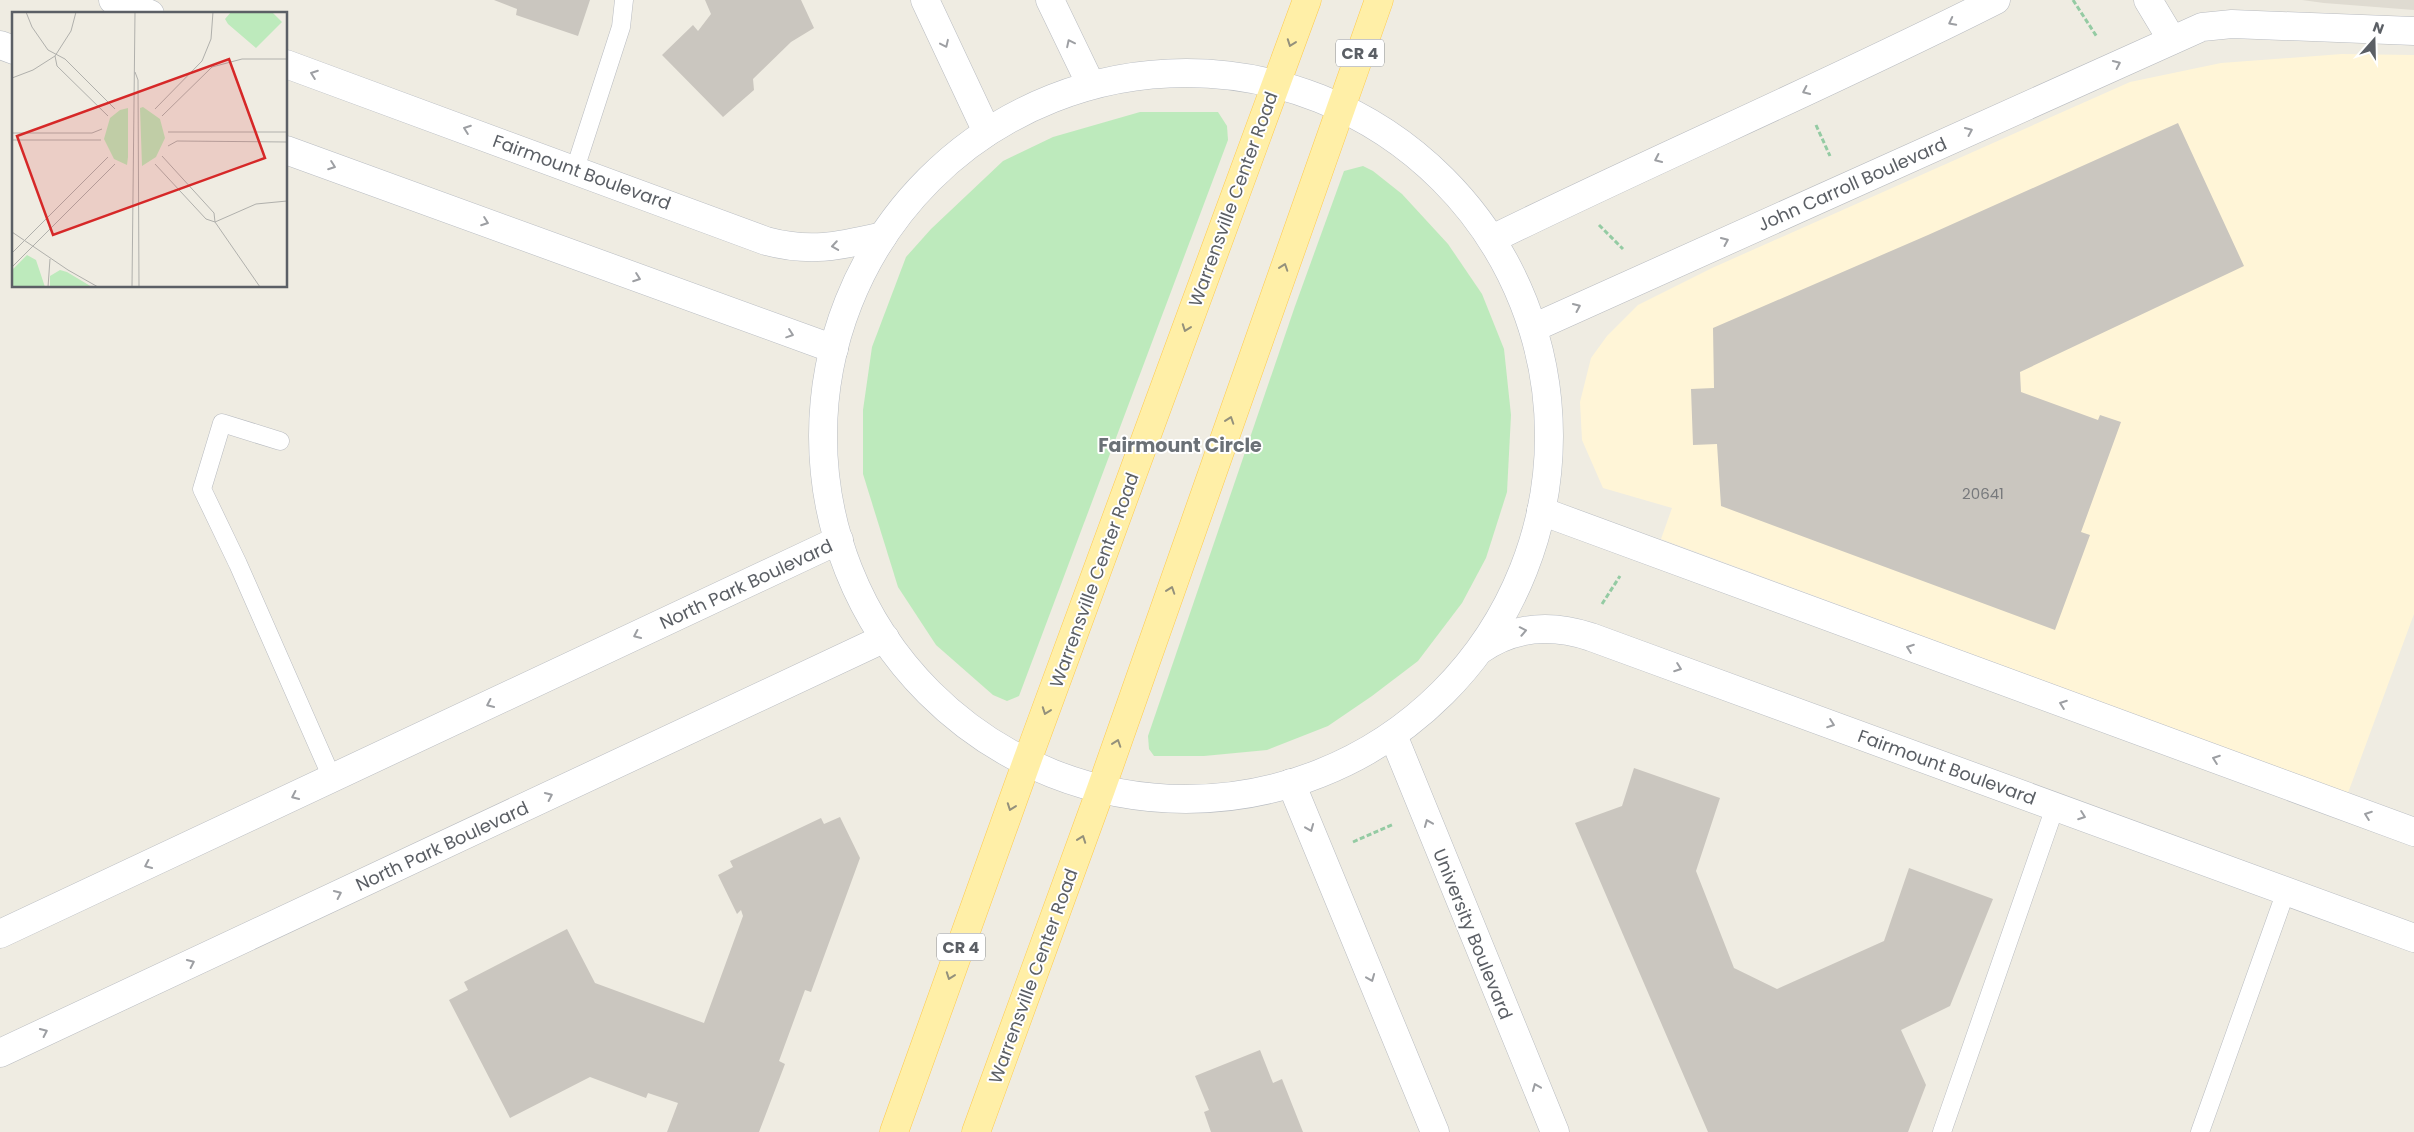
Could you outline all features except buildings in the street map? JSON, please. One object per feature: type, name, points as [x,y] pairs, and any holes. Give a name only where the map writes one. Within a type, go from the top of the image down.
[{"type":"main road","points":[[112,0],[145,12]]},
{"type":"main road","points":[[925,0],[987,132]]},
{"type":"main road","points":[[1050,0],[1091,85]]},
{"type":"main road","name":"Warrensville Center Road","points":[[894,1132],[1027,761],[1307,0]]},
{"type":"main road","name":"Warrensville Center Road","points":[[976,1132],[1101,789],[1340,106],[1379,0]]},
{"type":"main road","points":[[1492,239],[1617,178],[1885,55],[1996,0]]},
{"type":"main road","points":[[2148,0],[2172,40]]},
{"type":"main road","name":"John Carroll Boulevard","points":[[1533,328],[2202,27],[2220,24],[2414,31]]},
{"type":"main road","points":[[0,45],[12,49]]},
{"type":"main road","name":"Fairmount Boulevard","points":[[288,65],[782,245],[799,248],[826,248],[883,236]]},
{"type":"main road","points":[[1195,72],[1247,78],[1340,106],[1385,131],[1421,158],[1462,197],[1505,260],[1533,328],[1542,362],[1549,416],[1547,471],[1541,512],[1532,543],[1501,614],[1478,650],[1431,706],[1393,735],[1334,768],[1291,783],[1232,796],[1163,799],[1101,789],[1072,780],[1027,761],[988,740],[959,719],[921,682],[885,638],[858,591],[839,540],[832,514],[824,459],[825,402],[834,349],[847,305],[857,281],[883,236],[936,174],[970,144],[987,132],[1032,107],[1091,85],[1138,76],[1195,72]]},
{"type":"main road","points":[[288,151],[834,349]]},
{"type":"main road","points":[[1541,512],[2414,832]]},
{"type":"main road","name":"North Park Boulevard","points":[[0,934],[839,540]]},
{"type":"main road","name":"Fairmount Boulevard","points":[[1478,650],[1502,636],[1529,630],[1554,628],[1579,633],[2414,938]]},
{"type":"main road","name":"North Park Boulevard","points":[[0,1053],[885,638]]},
{"type":"main road","name":"University Boulevard","points":[[1393,735],[1555,1132]]},
{"type":"main road","points":[[1291,783],[1435,1132]]},
{"type":"lane","points":[[575,169],[621,27],[624,0]]},
{"type":"lane","points":[[280,441],[222,424],[202,489],[238,564],[332,778]]},
{"type":"lane","points":[[1942,1132],[2055,807]]},
{"type":"lane","points":[[2200,1132],[2286,891]]},
{"type":"path","points":[[2073,0],[2102,45]]},
{"type":"path","points":[[1815,121],[1833,164]]},
{"type":"path","points":[[1599,225],[1624,250]]},
{"type":"path","points":[[1597,611],[1624,570]]},
{"type":"path","points":[[1352,842],[1395,824]]},
{"type":"shaded area","points":[[2302,0],[2414,0],[2414,10],[2324,3]]},
{"type":"shaded area","points":[[2342,54],[2414,55],[2414,614],[2348,793],[1661,539],[1672,508],[1603,488],[1582,440],[1580,402],[1591,358],[1607,336],[1638,305],[1712,268],[2130,82],[2221,63]]},
{"type":"green space","points":[[1140,112],[1218,112],[1227,126],[1228,140],[1019,696],[1007,701],[993,695],[936,645],[898,587],[863,474],[863,410],[872,347],[906,257],[931,229],[1003,161],[1053,137]]},
{"type":"green space","points":[[1363,166],[1373,171],[1402,194],[1448,244],[1482,294],[1504,349],[1511,415],[1507,492],[1486,558],[1462,603],[1418,661],[1328,726],[1267,750],[1204,756],[1154,756],[1149,749],[1148,736],[1294,309],[1344,171]]},
{"type":"district","name":"Fairmount Circle","points":[[1180,445]]}]
